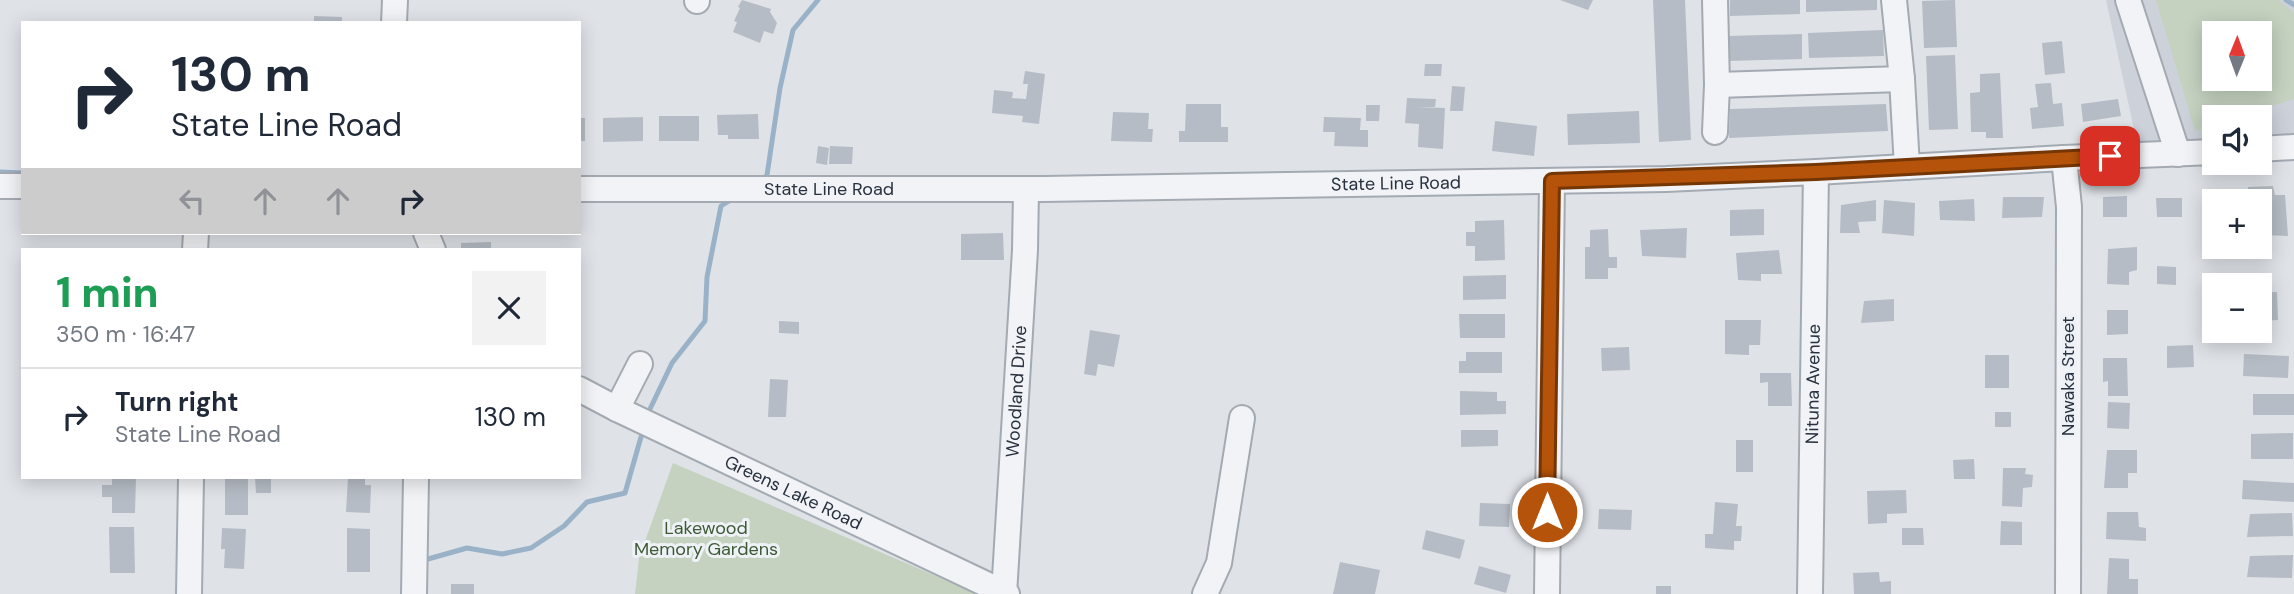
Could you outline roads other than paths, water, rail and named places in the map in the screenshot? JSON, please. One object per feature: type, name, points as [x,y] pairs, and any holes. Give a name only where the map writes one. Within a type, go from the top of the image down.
[{"type":"street","points":[[394,21],[395,0]]},
{"type":"street","points":[[1714,0],[1717,85],[1715,132]]},
{"type":"street","points":[[1894,0],[1907,167]]},
{"type":"street","points":[[2128,0],[2178,154]]},
{"type":"street","points":[[1717,85],[1902,79]]},
{"type":"street","points":[[2272,148],[2294,147]]},
{"type":"street","name":"State Line Road","points":[[581,189],[1026,189],[1552,181],[1816,172],[2202,153]]},
{"type":"street","name":"Nawaka Street","points":[[2064,158],[2069,207],[2067,594]]},
{"type":"street","name":"Nituna Avenue","points":[[1810,594],[1816,172]]},
{"type":"street","points":[[1547,594],[1552,181]]},
{"type":"street","points":[[0,186],[21,186]]},
{"type":"street","name":"Woodland Drive","points":[[1005,594],[1025,250],[1026,189]]},
{"type":"street","points":[[617,409],[640,364]]},
{"type":"street","name":"Greens Lake Road","points":[[581,390],[1005,594]]},
{"type":"street","points":[[1205,594],[1219,563],[1242,418]]},
{"type":"street","points":[[189,594],[191,479]]},
{"type":"street","points":[[414,594],[416,479]]},
{"type":"waterway","points":[[764,178],[767,175],[780,88],[793,30],[818,0]]},
{"type":"waterway","points":[[2286,0],[2294,5]]},
{"type":"waterway","points":[[0,172],[21,173]]},
{"type":"waterway","points":[[650,409],[672,363],[705,321],[707,277],[721,206],[729,201]]},
{"type":"waterway","points":[[428,559],[467,548],[502,554],[531,548],[564,526],[587,502],[625,493],[641,437]]},
{"type":"park label","name":"Lakewood Memory Gardens","points":[[706,538]]}]
